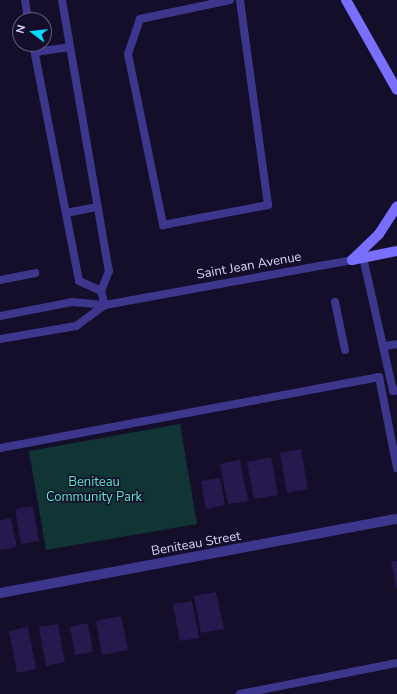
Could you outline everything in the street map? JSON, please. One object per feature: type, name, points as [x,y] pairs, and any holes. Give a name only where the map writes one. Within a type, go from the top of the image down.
[{"type":"main road","points":[[346,0],[397,90]]},
{"type":"main road","points":[[362,254],[379,234],[397,206]]},
{"type":"main road","name":"Saint Jean Avenue","points":[[352,260],[362,254],[397,252]]},
{"type":"street","name":"Beniteau Street","points":[[0,593],[397,519]]},
{"type":"lane","points":[[25,0],[27,12]]},
{"type":"lane","points":[[62,0],[109,270],[101,290],[105,305]]},
{"type":"lane","points":[[230,0],[140,19],[128,54],[163,225],[268,205],[240,0]]},
{"type":"lane","points":[[52,47],[70,46]]},
{"type":"lane","points":[[35,52],[79,282],[101,290]]},
{"type":"lane","points":[[66,213],[97,208]]},
{"type":"lane","points":[[362,254],[370,298],[385,346],[393,391],[397,390]]},
{"type":"lane","name":"Saint Jean Avenue","points":[[105,305],[352,260]]},
{"type":"lane","points":[[0,280],[35,273]]},
{"type":"lane","points":[[0,316],[72,302],[105,305]]},
{"type":"lane","points":[[335,302],[345,350]]},
{"type":"lane","points":[[0,339],[76,326],[105,305]]},
{"type":"lane","points":[[385,346],[397,344]]},
{"type":"lane","points":[[0,448],[390,374]]},
{"type":"lane","points":[[379,377],[397,468]]},
{"type":"lane","points":[[240,694],[397,663]]},
{"type":"green space","name":"Beniteau Community Park","points":[[180,424],[197,524],[46,550],[29,451]]},
{"type":"building","points":[[301,449],[308,489],[287,493],[280,453]]},
{"type":"building","points":[[271,457],[278,495],[254,499],[247,462]]},
{"type":"building","points":[[240,460],[248,501],[228,504],[220,464]]},
{"type":"building","points":[[220,478],[225,505],[206,509],[201,481]]},
{"type":"building","points":[[33,506],[39,541],[21,544],[15,509]]},
{"type":"building","points":[[11,518],[17,547],[0,550],[0,520]]},
{"type":"building","points":[[397,561],[397,588],[396,588],[391,562]]},
{"type":"building","points":[[216,592],[224,629],[201,633],[194,596]]},
{"type":"building","points":[[192,601],[199,638],[180,641],[173,604]]},
{"type":"building","points":[[121,616],[128,650],[102,655],[96,621]]},
{"type":"building","points":[[88,623],[93,652],[75,655],[70,627]]},
{"type":"building","points":[[58,624],[65,662],[46,666],[39,627]]},
{"type":"building","points":[[28,627],[36,669],[17,673],[9,631]]}]
